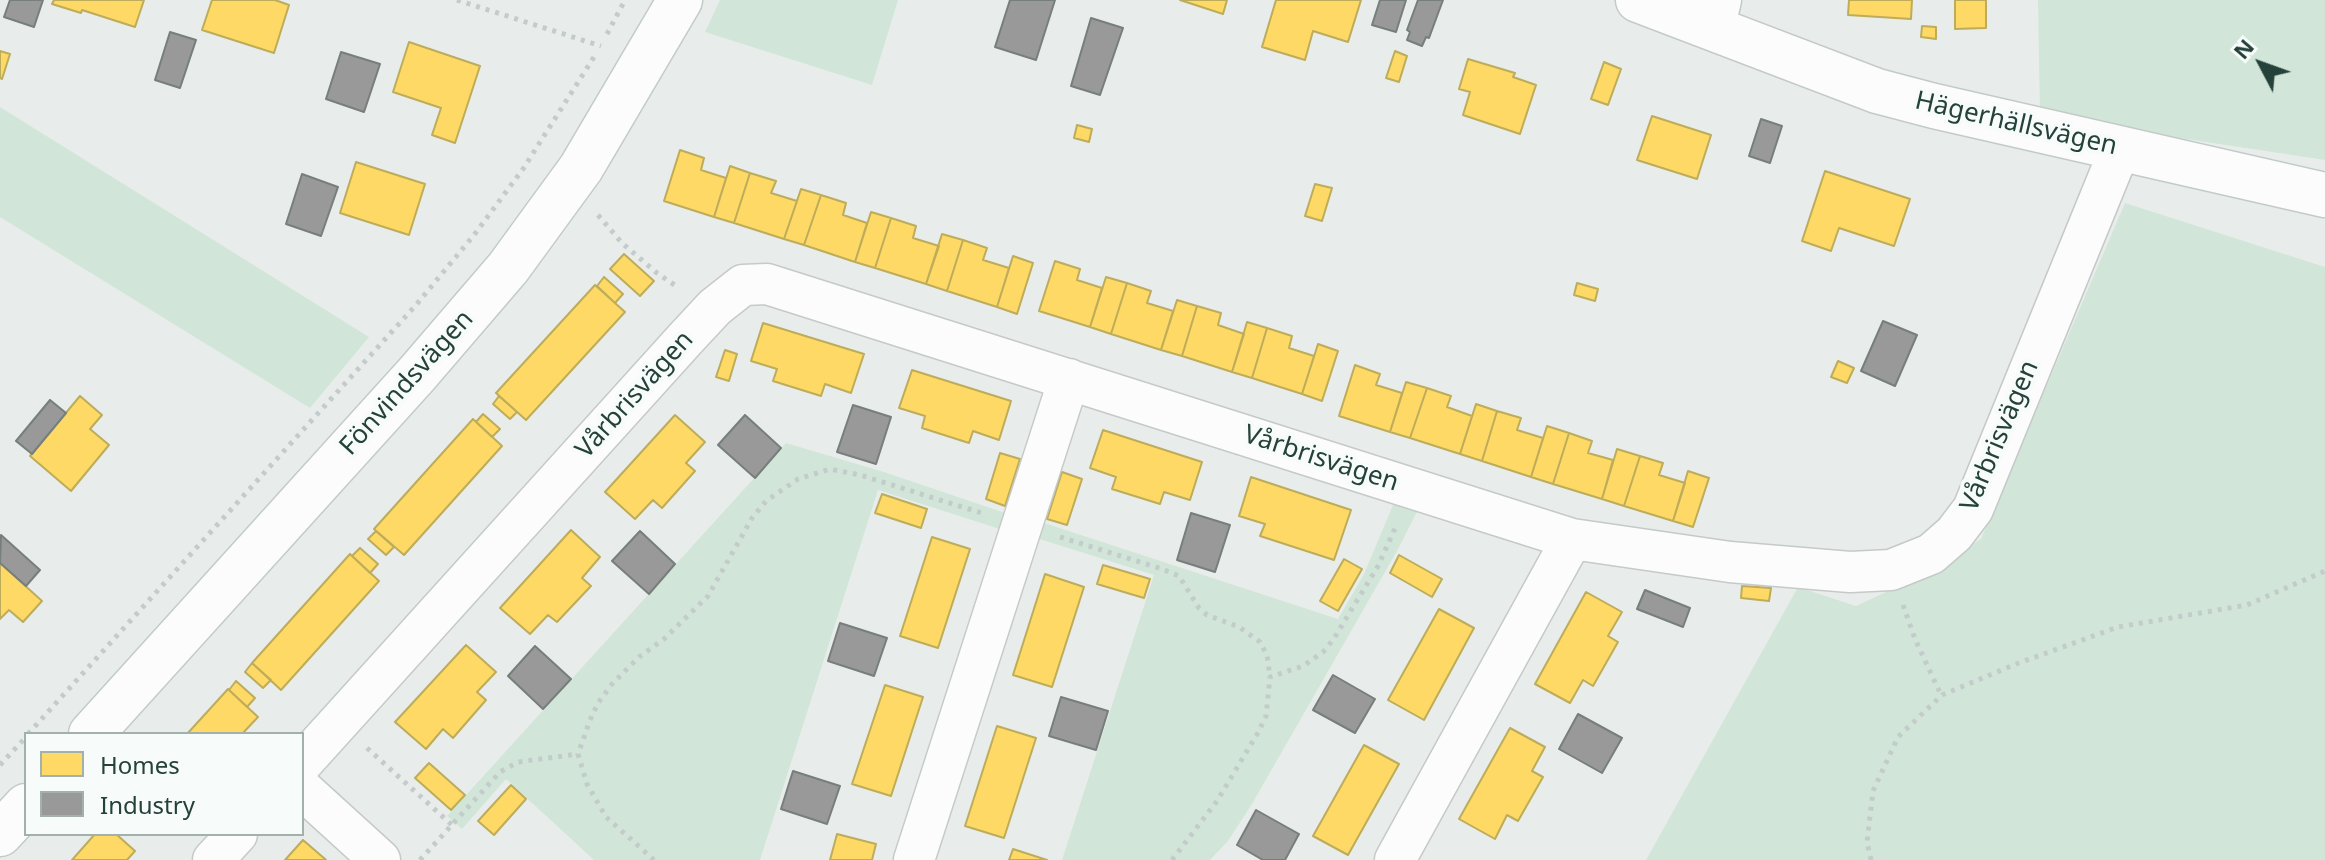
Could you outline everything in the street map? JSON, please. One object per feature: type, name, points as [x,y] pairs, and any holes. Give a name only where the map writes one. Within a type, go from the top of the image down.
[{"type":"street","name":"Fönvindsvägen","points":[[93,732],[417,374],[508,268],[581,168],[680,0]]},
{"type":"street","name":"Hägerhällsvägen","points":[[1638,0],[1718,15],[1877,91],[2325,195]]},
{"type":"street","name":"Vårbrisvägen","points":[[304,761],[715,307],[743,285],[767,284],[1572,539],[1730,562],[1850,572],[1891,570],[1931,554],[1954,534],[1973,509],[2120,149]]},
{"type":"street","points":[[914,860],[1069,379]]},
{"type":"street","points":[[1395,860],[1572,539]]},
{"type":"street","points":[[304,791],[380,860]]},
{"type":"street","points":[[0,834],[24,808]]},
{"type":"street","points":[[213,860],[235,836]]},
{"type":"path","points":[[457,0],[601,46]]},
{"type":"path","points":[[30,732],[445,270],[523,169],[601,46],[625,0]]},
{"type":"path","points":[[594,210],[622,243],[657,273],[715,307]]},
{"type":"path","points":[[654,860],[606,817],[587,784],[578,754],[590,720],[612,684],[708,596],[752,518],[766,501],[798,479],[830,469],[1162,569],[1179,576],[1199,608],[1207,615],[1239,627],[1260,642],[1267,655],[1270,677],[1266,716],[1217,801],[1172,860]]},
{"type":"path","points":[[1270,677],[1313,660],[1333,640],[1378,566],[1409,487]]},
{"type":"path","points":[[1891,570],[1915,639],[1942,695]]},
{"type":"path","points":[[1871,860],[1867,842],[1873,791],[1898,737],[1942,695],[2118,627],[2247,605],[2325,571]]},
{"type":"path","points":[[339,723],[452,825]]},
{"type":"path","points":[[0,765],[24,738]]},
{"type":"path","points":[[420,860],[500,772],[518,762],[578,754]]},
{"type":"green space","points":[[720,0],[898,0],[872,85],[705,32]]},
{"type":"green space","points":[[2038,0],[2325,0],[2325,160],[2040,113]]},
{"type":"green space","points":[[0,107],[369,337],[310,408],[0,217]]},
{"type":"green space","points":[[2125,203],[2325,267],[2325,860],[1646,860],[1798,587],[1856,606],[1925,574],[1981,539]]},
{"type":"green space","points":[[786,443],[1008,514],[1003,530],[878,490],[760,860],[594,860],[506,779],[462,829],[447,816]]},
{"type":"green space","points":[[1396,498],[1420,506],[1252,804],[1228,841],[1210,860],[1062,860],[1154,575],[1033,537],[1038,521],[1338,619],[1364,574]]},
{"type":"building: Homes","points":[[54,0],[144,0],[135,27],[52,4]]},
{"type":"building: Homes","points":[[212,0],[275,0],[289,5],[274,53],[202,30]]},
{"type":"building: Homes","points":[[1180,0],[1227,0],[1223,14]]},
{"type":"building: Homes","points":[[1276,0],[1361,0],[1348,42],[1313,31],[1305,60],[1262,47]]},
{"type":"building: Homes","points":[[1849,0],[1912,0],[1911,19],[1848,15]]},
{"type":"building: Homes","points":[[1955,0],[1986,0],[1986,28],[1955,29]]},
{"type":"building: Homes","points":[[1922,26],[1936,27],[1936,39],[1921,37]]},
{"type":"building: Homes","points":[[409,42],[480,66],[455,143],[432,135],[441,108],[393,92]]},
{"type":"building: Homes","points":[[0,51],[10,54],[2,79],[0,78]]},
{"type":"building: Homes","points":[[1395,51],[1407,56],[1399,82],[1386,78]]},
{"type":"building: Homes","points":[[1468,59],[1515,73],[1513,77],[1536,85],[1520,134],[1463,115],[1470,92],[1459,89]]},
{"type":"building: Homes","points":[[1604,62],[1621,69],[1608,105],[1591,99]]},
{"type":"building: Homes","points":[[1652,116],[1711,135],[1697,179],[1637,160]]},
{"type":"building: Homes","points":[[1077,125],[1092,129],[1089,142],[1074,138]]},
{"type":"building: Homes","points":[[680,150],[704,158],[701,170],[726,178],[714,217],[664,201]]},
{"type":"building: Homes","points":[[356,162],[425,184],[409,235],[340,213]]},
{"type":"building: Homes","points":[[730,166],[750,173],[734,223],[714,217]]},
{"type":"building: Homes","points":[[1825,171],[1910,199],[1894,246],[1839,228],[1831,251],[1802,241]]},
{"type":"building: Homes","points":[[750,173],[776,181],[771,193],[797,201],[784,239],[734,223]]},
{"type":"building: Homes","points":[[1315,184],[1332,188],[1322,221],[1305,216]]},
{"type":"building: Homes","points":[[801,189],[821,195],[804,245],[784,239]]},
{"type":"building: Homes","points":[[821,195],[846,203],[843,215],[867,223],[855,262],[804,245]]},
{"type":"building: Homes","points":[[871,212],[891,218],[875,268],[855,262]]},
{"type":"building: Homes","points":[[891,218],[916,226],[913,238],[939,246],[926,284],[875,268]]},
{"type":"building: Homes","points":[[942,234],[963,240],[947,291],[926,284]]},
{"type":"building: Homes","points":[[963,240],[987,248],[983,260],[1009,268],[997,307],[947,291]]},
{"type":"building: Homes","points":[[624,254],[654,281],[640,296],[610,269]]},
{"type":"building: Homes","points":[[1013,256],[1033,263],[1017,314],[997,307]]},
{"type":"building: Homes","points":[[1055,261],[1080,269],[1077,280],[1102,288],[1090,327],[1039,311]]},
{"type":"building: Homes","points":[[604,277],[623,294],[615,303],[597,286]]},
{"type":"building: Homes","points":[[1106,277],[1127,283],[1111,334],[1090,327]]},
{"type":"building: Homes","points":[[1127,283],[1151,291],[1147,303],[1173,311],[1161,350],[1111,334]]},
{"type":"building: Homes","points":[[1577,283],[1598,289],[1595,301],[1574,295]]},
{"type":"building: Homes","points":[[595,285],[625,312],[526,420],[496,393]]},
{"type":"building: Homes","points":[[1177,300],[1197,306],[1182,356],[1161,350]]},
{"type":"building: Homes","points":[[1197,306],[1221,313],[1218,325],[1244,334],[1232,372],[1182,356]]},
{"type":"building: Homes","points":[[1247,322],[1267,328],[1252,378],[1232,372]]},
{"type":"building: Homes","points":[[763,323],[864,354],[851,393],[825,384],[821,396],[773,381],[777,369],[751,361]]},
{"type":"building: Homes","points":[[1267,328],[1292,336],[1289,348],[1314,356],[1302,394],[1252,378]]},
{"type":"building: Homes","points":[[1318,344],[1338,351],[1322,401],[1302,394]]},
{"type":"building: Homes","points":[[725,350],[737,354],[729,381],[716,377]]},
{"type":"building: Homes","points":[[1838,361],[1854,368],[1847,383],[1831,377]]},
{"type":"building: Homes","points":[[1355,365],[1380,374],[1376,385],[1402,393],[1390,432],[1339,416]]},
{"type":"building: Homes","points":[[912,370],[1011,401],[999,440],[973,431],[969,443],[922,428],[925,416],[899,408]]},
{"type":"building: Homes","points":[[1406,382],[1427,388],[1410,438],[1390,432]]},
{"type":"building: Homes","points":[[1427,388],[1451,396],[1447,407],[1472,416],[1460,454],[1410,438]]},
{"type":"building: Homes","points":[[80,396],[102,415],[90,429],[109,445],[71,491],[30,456]]},
{"type":"building: Homes","points":[[499,396],[517,412],[510,419],[493,404]]},
{"type":"building: Homes","points":[[1476,404],[1497,411],[1482,461],[1460,454]]},
{"type":"building: Homes","points":[[1497,411],[1521,418],[1517,430],[1543,438],[1531,477],[1482,461]]},
{"type":"building: Homes","points":[[483,414],[500,429],[492,437],[476,422]]},
{"type":"building: Homes","points":[[675,415],[705,442],[686,463],[695,471],[662,508],[653,500],[635,519],[605,492]]},
{"type":"building: Homes","points":[[473,419],[502,446],[404,555],[374,529]]},
{"type":"building: Homes","points":[[1547,426],[1569,433],[1553,484],[1531,477]]},
{"type":"building: Homes","points":[[1103,430],[1202,462],[1190,500],[1164,492],[1160,504],[1112,489],[1116,477],[1090,468]]},
{"type":"building: Homes","points":[[1569,433],[1592,441],[1588,453],[1613,460],[1602,499],[1553,484]]},
{"type":"building: Homes","points":[[1617,449],[1640,456],[1624,506],[1602,499]]},
{"type":"building: Homes","points":[[1000,453],[1020,459],[1005,506],[986,499]]},
{"type":"building: Homes","points":[[1640,456],[1663,463],[1659,475],[1685,483],[1673,521],[1624,506]]},
{"type":"building: Homes","points":[[1688,471],[1709,478],[1693,527],[1673,521]]},
{"type":"building: Homes","points":[[1062,472],[1082,479],[1067,525],[1047,519]]},
{"type":"building: Homes","points":[[1251,477],[1351,510],[1334,560],[1260,536],[1265,524],[1239,516]]},
{"type":"building: Homes","points":[[882,494],[927,509],[921,528],[875,513]]},
{"type":"building: Homes","points":[[571,530],[600,557],[582,578],[591,586],[557,622],[548,615],[530,634],[500,608]]},
{"type":"building: Homes","points":[[376,531],[394,547],[386,555],[368,539]]},
{"type":"building: Homes","points":[[932,537],[970,549],[938,648],[900,636]]},
{"type":"building: Homes","points":[[360,548],[378,564],[370,573],[352,556]]},
{"type":"building: Homes","points":[[350,554],[379,581],[281,690],[252,663]]},
{"type":"building: Homes","points":[[1399,555],[1442,579],[1432,597],[1390,573]]},
{"type":"building: Homes","points":[[1344,559],[1362,569],[1338,611],[1320,601]]},
{"type":"building: Homes","points":[[0,563],[42,601],[23,622],[9,610],[0,619]]},
{"type":"building: Homes","points":[[1103,565],[1150,579],[1144,598],[1097,584]]},
{"type":"building: Homes","points":[[1045,574],[1084,587],[1052,687],[1013,675]]},
{"type":"building: Homes","points":[[1742,586],[1771,588],[1769,601],[1741,598]]},
{"type":"building: Homes","points":[[1586,592],[1622,612],[1608,636],[1618,642],[1593,686],[1583,680],[1570,703],[1535,684]]},
{"type":"building: Homes","points":[[1439,609],[1474,628],[1424,720],[1388,700]]},
{"type":"building: Homes","points":[[466,645],[496,672],[477,692],[486,700],[453,738],[443,729],[426,749],[395,722]]},
{"type":"building: Homes","points":[[252,663],[271,680],[263,688],[245,672]]},
{"type":"building: Homes","points":[[236,681],[255,698],[247,707],[229,690]]},
{"type":"building: Homes","points":[[885,685],[923,697],[891,796],[852,784]]},
{"type":"building: Homes","points":[[228,689],[258,717],[244,732],[189,732]]},
{"type":"building: Homes","points":[[997,726],[1036,738],[1004,838],[965,826]]},
{"type":"building: Homes","points":[[1510,728],[1545,747],[1532,771],[1543,777],[1518,821],[1507,815],[1495,839],[1459,819]]},
{"type":"building: Homes","points":[[1364,745],[1399,764],[1348,855],[1313,836]]},
{"type":"building: Homes","points":[[429,763],[465,795],[451,810],[415,778]]},
{"type":"building: Homes","points":[[511,785],[526,799],[494,835],[478,821]]},
{"type":"building: Homes","points":[[837,834],[876,844],[872,860],[830,860]]},
{"type":"building: Homes","points":[[93,836],[118,836],[135,851],[127,860],[72,860]]},
{"type":"building: Homes","points":[[303,840],[325,859],[326,860],[285,860]]},
{"type":"building: Homes","points":[[1013,849],[1047,860],[1009,860]]},
{"type":"building: Industry","points":[[10,0],[43,0],[34,27],[4,17]]},
{"type":"building: Industry","points":[[1010,0],[1055,0],[1036,60],[995,47]]},
{"type":"building: Industry","points":[[1380,0],[1406,0],[1396,32],[1372,25]]},
{"type":"building: Industry","points":[[1418,0],[1443,0],[1429,38],[1426,37],[1422,46],[1407,40],[1410,32],[1407,30]]},
{"type":"building: Industry","points":[[1091,18],[1123,28],[1100,95],[1071,86]]},
{"type":"building: Industry","points":[[170,32],[196,40],[180,88],[155,80]]},
{"type":"building: Industry","points":[[341,52],[380,64],[364,112],[326,99]]},
{"type":"building: Industry","points":[[1761,119],[1782,126],[1770,163],[1749,156]]},
{"type":"building: Industry","points":[[302,174],[338,187],[321,236],[286,224]]},
{"type":"building: Industry","points":[[1883,321],[1917,335],[1895,386],[1861,371]]},
{"type":"building: Industry","points":[[50,400],[66,413],[32,454],[16,441]]},
{"type":"building: Industry","points":[[853,405],[891,417],[876,464],[837,452]]},
{"type":"building: Industry","points":[[745,415],[781,448],[755,478],[718,445]]},
{"type":"building: Industry","points":[[1191,513],[1230,525],[1215,572],[1177,560]]},
{"type":"building: Industry","points":[[640,531],[675,564],[649,594],[612,561]]},
{"type":"building: Industry","points":[[1,535],[40,570],[26,586],[0,563]]},
{"type":"building: Industry","points":[[1645,590],[1690,608],[1683,627],[1637,609]]},
{"type":"building: Industry","points":[[840,623],[887,638],[874,676],[828,661]]},
{"type":"building: Industry","points":[[535,646],[571,679],[543,709],[508,676]]},
{"type":"building: Industry","points":[[1333,675],[1375,699],[1355,733],[1313,710]]},
{"type":"building: Industry","points":[[1061,697],[1108,711],[1096,750],[1049,736]]},
{"type":"building: Industry","points":[[1578,714],[1622,738],[1602,773],[1559,749]]},
{"type":"building: Industry","points":[[793,771],[840,786],[827,824],[781,809]]},
{"type":"building: Industry","points":[[1256,810],[1299,834],[1285,860],[1263,860],[1237,845]]}]
